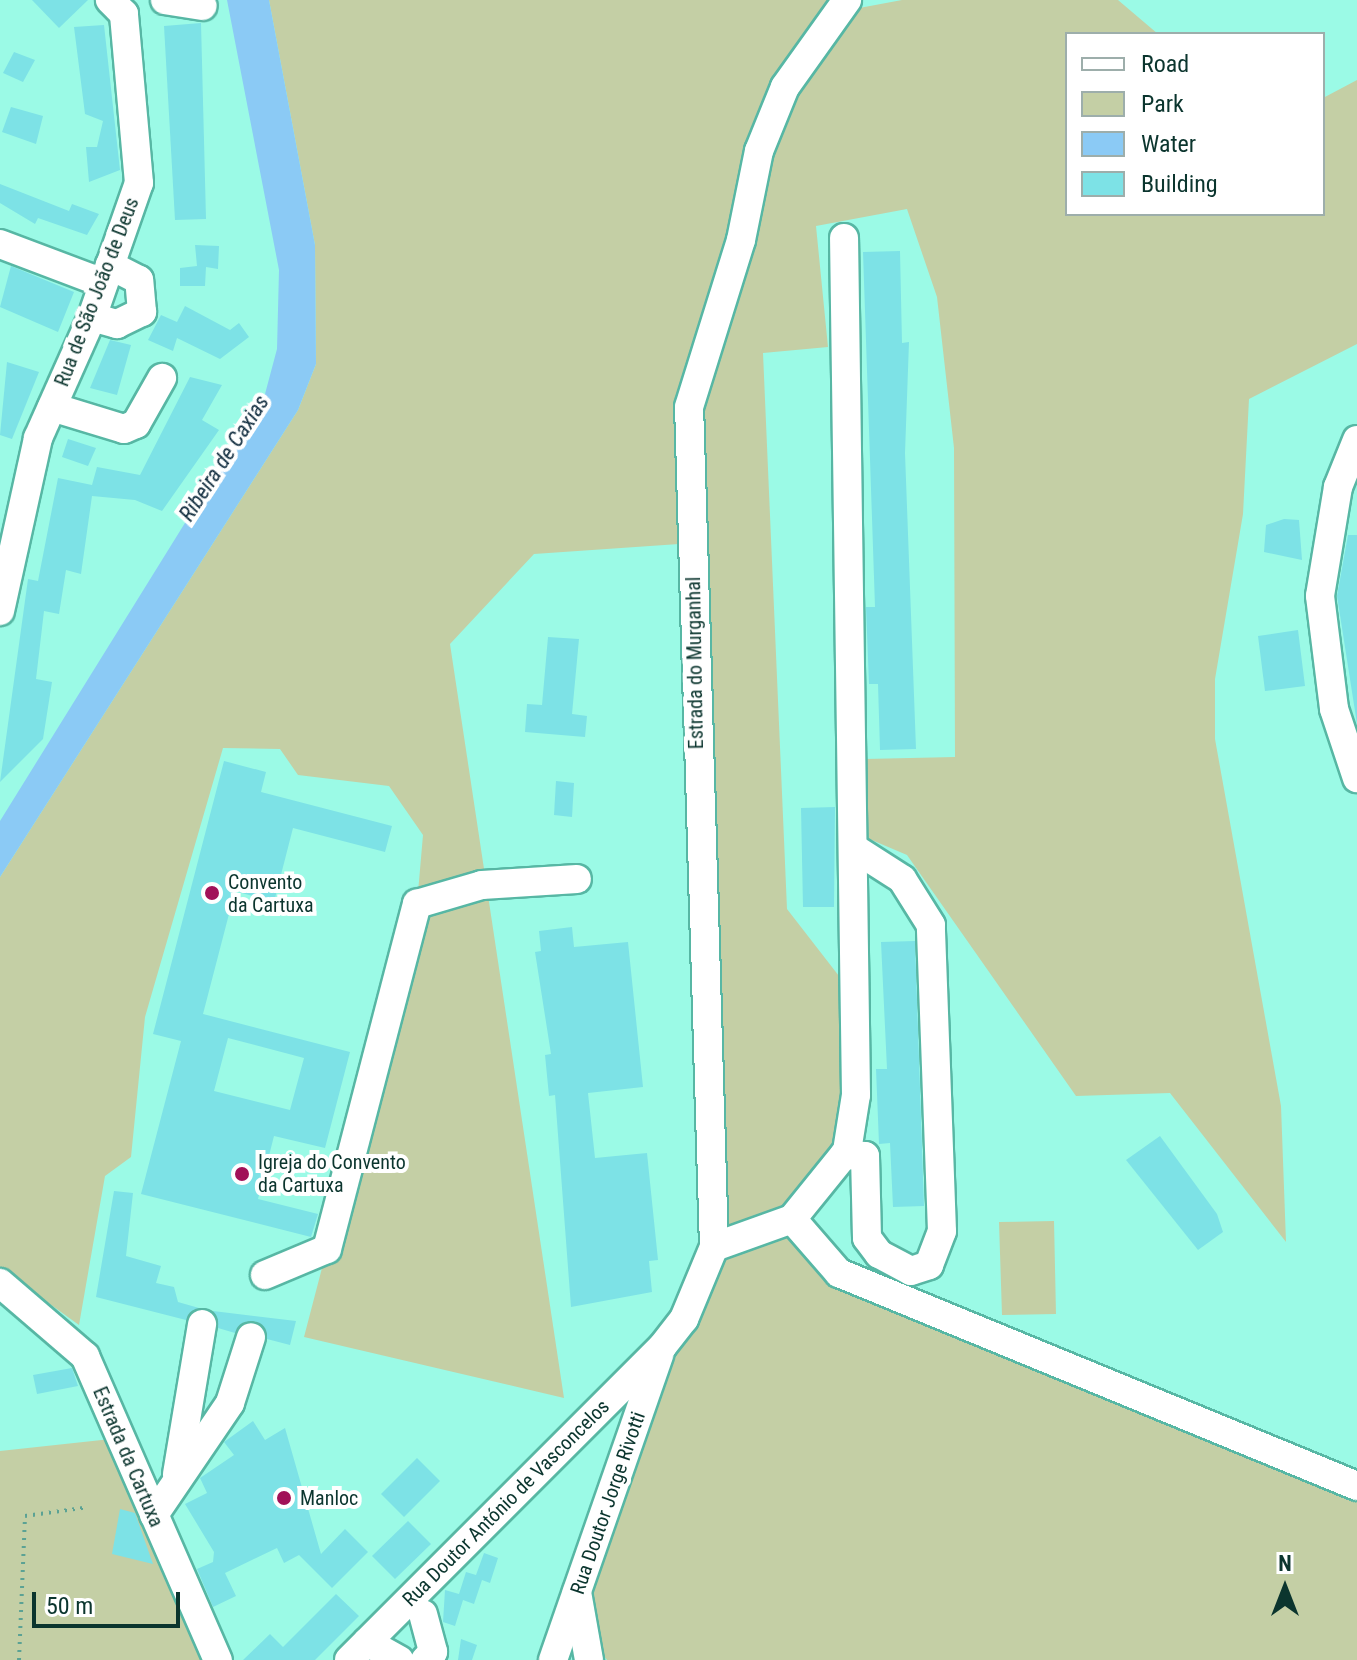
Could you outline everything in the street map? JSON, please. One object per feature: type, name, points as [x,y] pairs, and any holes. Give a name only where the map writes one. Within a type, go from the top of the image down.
[{"type":"street","points":[[165,0],[203,6]]},
{"type":"street","name":"Estrada do Murganhal","points":[[662,1347],[684,1319],[714,1247],[689,407],[741,240],[759,151],[785,87],[847,0]]},
{"type":"street","name":"Rua de São João de Deus","points":[[0,611],[38,438],[92,317],[139,183],[117,7]]},
{"type":"street","points":[[714,1247],[792,1219],[844,1155],[856,1095],[855,849],[844,238]]},
{"type":"street","points":[[0,244],[106,274],[139,280],[142,312],[117,324],[92,317]]},
{"type":"street","points":[[52,407],[124,429],[136,424],[162,378]]},
{"type":"street","points":[[1357,440],[1338,487],[1320,596],[1334,709],[1357,778]]},
{"type":"street","points":[[844,1155],[865,1156],[867,1238],[879,1254],[911,1271],[929,1265],[942,1231],[931,925],[893,871],[855,849]]},
{"type":"street","points":[[265,1275],[327,1249],[417,904],[482,885],[577,879]]},
{"type":"street","points":[[792,1219],[839,1273],[1357,1486]]},
{"type":"street","name":"Estrada da Cartuxa","points":[[0,1283],[85,1356],[218,1660]]},
{"type":"street","points":[[177,1474],[202,1324]]},
{"type":"street","points":[[154,1515],[177,1474],[230,1403],[251,1337]]},
{"type":"street","name":"Rua Doutor Jorge Rivotti","points":[[553,1660],[662,1347]]},
{"type":"street","name":"Rua Doutor António de Vasconcelos","points":[[358,1651],[662,1347]]},
{"type":"street","points":[[577,1592],[593,1657]]},
{"type":"street","points":[[423,1614],[433,1652],[425,1660]]},
{"type":"street","points":[[358,1651],[399,1660]]},
{"type":"path","points":[[19,1660],[25,1516],[83,1508]]},
{"type":"green space","points":[[269,0],[847,0],[838,12],[902,0],[1118,0],[1156,32],[1065,32],[1065,216],[1325,216],[1325,97],[1357,80],[1357,344],[1249,399],[1243,514],[1215,679],[1215,739],[1281,1106],[1286,1242],[1170,1093],[1076,1096],[907,855],[867,838],[865,759],[955,757],[954,448],[937,297],[907,209],[816,226],[828,347],[763,353],[787,909],[856,998],[847,1151],[793,1219],[839,1273],[1357,1485],[1357,1660],[607,1660],[570,1611],[714,1247],[688,418],[679,544],[534,554],[450,644],[564,1398],[304,1337],[417,904],[423,835],[389,786],[298,775],[280,749],[223,748],[145,1017],[131,1157],[105,1176],[79,1325],[0,1268],[0,877],[298,410],[316,364],[315,245]]},
{"type":"green space","points":[[1054,1221],[1056,1314],[1002,1315],[999,1222]]},
{"type":"green space","points":[[111,1439],[208,1660],[0,1660],[0,1451]]},
{"type":"water","name":"Ribeira de Caxias","points":[[227,0],[269,0],[315,245],[316,364],[298,410],[0,877],[0,821],[265,394],[277,349],[279,270]]},
{"type":"building","points":[[32,0],[88,0],[59,28]]},
{"type":"building","points":[[201,23],[206,219],[175,220],[164,26]]},
{"type":"building","points":[[104,25],[120,170],[89,182],[86,147],[97,147],[103,121],[85,114],[74,27]]},
{"type":"building","points":[[14,52],[35,60],[23,82],[3,73]]},
{"type":"building","points":[[11,107],[43,116],[36,144],[2,132]]},
{"type":"building","points":[[0,184],[69,211],[72,204],[99,214],[87,235],[38,218],[35,224],[0,203]]},
{"type":"building","points":[[195,245],[219,246],[218,269],[206,267],[205,286],[180,286],[180,268],[197,266]]},
{"type":"building","points":[[900,251],[902,343],[909,342],[905,453],[916,749],[880,750],[878,684],[869,684],[866,607],[875,607],[863,252]]},
{"type":"building","points":[[11,266],[74,292],[58,332],[0,307]]},
{"type":"building","points":[[185,306],[230,330],[239,323],[249,337],[220,359],[177,338],[173,351],[148,340],[161,315],[177,322]]},
{"type":"building","points":[[110,340],[131,345],[117,395],[90,388]]},
{"type":"building","points":[[7,362],[39,372],[12,439],[0,435]]},
{"type":"building","points":[[190,377],[222,385],[202,420],[219,430],[162,511],[135,500],[92,496],[81,574],[66,570],[59,614],[44,611],[36,679],[52,682],[43,739],[0,782],[28,579],[38,581],[58,478],[92,485],[97,467],[140,475]]},
{"type":"building","points":[[68,439],[96,448],[88,466],[62,457]]},
{"type":"building","points":[[1284,519],[1299,520],[1302,560],[1264,552],[1266,525]]},
{"type":"building","points":[[1348,535],[1357,535],[1357,724],[1337,596]]},
{"type":"building","points":[[1298,630],[1305,686],[1265,691],[1258,636]]},
{"type":"building","points":[[548,637],[579,639],[572,714],[587,716],[585,737],[525,732],[527,704],[542,705]]},
{"type":"building","name":"Convento da Cartuxa","points":[[224,761],[266,772],[261,792],[392,826],[385,852],[293,828],[274,902],[235,891],[203,1014],[350,1052],[325,1148],[274,1136],[258,1199],[318,1214],[311,1237],[141,1194],[181,1041],[153,1034]],"holes":[[[228,1038],[304,1058],[290,1110],[214,1091]]]},
{"type":"building","points":[[556,781],[574,783],[572,817],[554,815]]},
{"type":"building","points":[[835,807],[834,907],[803,907],[801,808]]},
{"type":"building","points":[[572,927],[574,947],[628,942],[643,1087],[588,1093],[595,1158],[647,1153],[658,1260],[649,1261],[652,1292],[571,1307],[555,1095],[549,1096],[545,1055],[551,1054],[535,952],[541,951],[539,931]]},
{"type":"building","points":[[915,941],[924,1206],[893,1207],[890,1143],[879,1144],[876,1069],[887,1069],[881,942]]},
{"type":"building","points":[[1160,1136],[1217,1214],[1223,1232],[1198,1250],[1126,1160]]},
{"type":"building","points":[[114,1191],[133,1193],[126,1256],[161,1266],[156,1283],[174,1287],[178,1302],[199,1308],[186,1320],[96,1297]]},
{"type":"building","points":[[213,1311],[296,1321],[290,1345],[267,1339],[255,1321],[235,1333],[218,1328]]},
{"type":"building","points":[[72,1368],[78,1386],[37,1394],[33,1375]]},
{"type":"building","points":[[253,1421],[265,1440],[285,1428],[321,1554],[345,1529],[368,1552],[332,1588],[299,1555],[284,1563],[277,1548],[225,1573],[236,1596],[213,1607],[197,1569],[213,1562],[214,1552],[185,1504],[207,1493],[200,1478],[234,1455],[224,1442]]},
{"type":"building","points":[[417,1458],[440,1481],[404,1517],[381,1494]]},
{"type":"building","points":[[120,1509],[135,1513],[153,1564],[112,1554]]},
{"type":"building","points":[[408,1521],[431,1544],[395,1579],[372,1556]]},
{"type":"building","points":[[484,1553],[498,1558],[490,1583],[482,1580],[474,1604],[463,1600],[455,1626],[443,1622],[445,1590],[459,1594],[466,1572],[476,1575]]},
{"type":"building","points":[[336,1594],[359,1616],[315,1660],[243,1660],[270,1634],[283,1647]]},
{"type":"building","points":[[461,1639],[477,1645],[472,1660],[458,1660]]},
{"type":"place","name":"Convento da Cartuxa","points":[[212,893]]},
{"type":"place","name":"Igreja do Convento da Cartuxa","points":[[242,1174]]},
{"type":"place","name":"Manloc","points":[[284,1498]]}]
